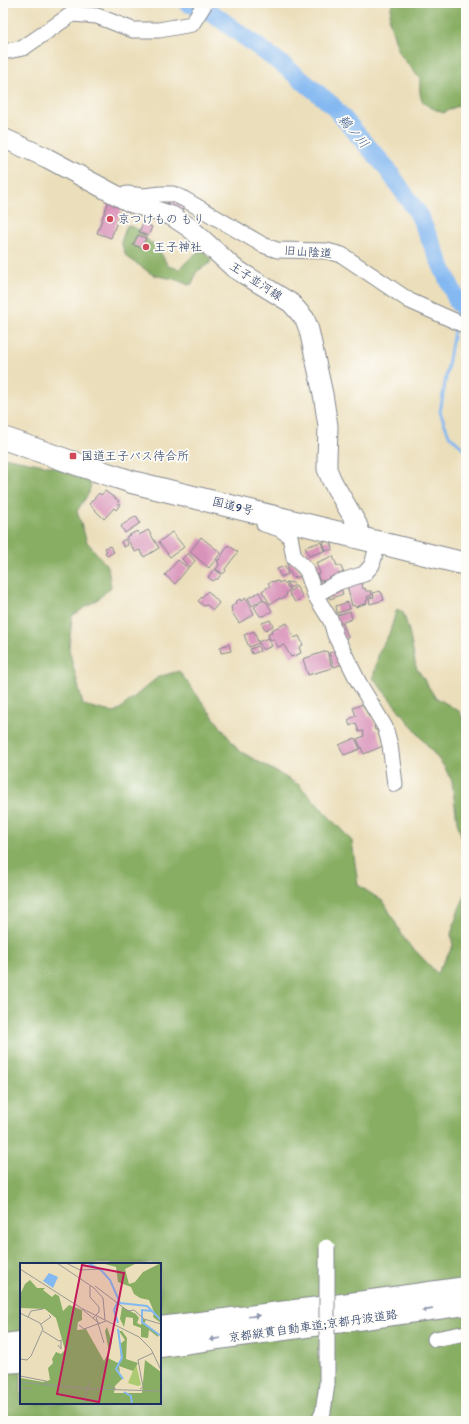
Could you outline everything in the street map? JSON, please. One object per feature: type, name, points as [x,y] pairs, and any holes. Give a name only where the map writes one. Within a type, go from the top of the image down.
[{"type":"highway","name":"国道9号","points":[[3,438],[132,482],[466,564]]},
{"type":"highway","name":"京都縦貫自動車道;京都丹波道路","points":[[161,1328],[466,1288]]},
{"type":"highway","name":"京都縦貫自動車道;京都丹波道路","points":[[161,1346],[353,1321],[466,1304]]},
{"type":"highway","points":[[3,1345],[20,1344]]},
{"type":"highway","points":[[3,1362],[20,1361]]},
{"type":"main road","name":"王子並河線","points":[[3,138],[53,161],[129,202],[172,216],[190,228],[234,268],[291,303],[306,319],[322,388],[328,426],[327,469],[332,481],[357,524],[370,540]]},
{"type":"street","points":[[3,52],[24,48],[72,14],[97,16],[133,30],[159,30],[192,24],[205,3]]},
{"type":"street","name":"旧山陰道","points":[[121,198],[127,194],[144,196],[173,194],[263,244],[277,250],[327,251],[342,255],[410,301],[465,326]]},
{"type":"street","points":[[253,511],[255,520],[280,529],[290,536],[294,558],[302,564],[307,571],[315,595],[331,621],[335,635],[359,683],[385,727],[390,745],[395,784]]},
{"type":"street","points":[[315,595],[339,582],[364,574],[372,565],[370,540]]},
{"type":"street","points":[[319,1421],[323,1412],[327,1384],[327,1247]]},
{"type":"street","points":[[435,1339],[466,1334]]},
{"type":"green space","points":[[392,3],[466,3],[466,102],[443,113],[430,107],[423,101],[420,93],[420,79],[399,53],[389,20]]},
{"type":"green space","points":[[127,225],[142,231],[148,241],[157,246],[168,266],[179,269],[196,253],[203,251],[211,259],[210,263],[196,272],[193,283],[189,285],[174,279],[153,275],[126,256],[121,242]]},
{"type":"green space","points":[[3,457],[54,467],[91,483],[89,493],[77,511],[87,542],[108,567],[111,587],[98,599],[72,616],[69,649],[83,705],[115,713],[158,677],[179,671],[238,750],[299,785],[352,841],[358,885],[384,902],[405,940],[437,973],[453,946],[451,934],[459,909],[466,894],[466,1421],[3,1421]]},
{"type":"green space","points":[[397,609],[403,612],[409,631],[416,667],[435,697],[459,711],[466,724],[466,850],[457,822],[452,781],[443,765],[373,678],[379,652],[389,634]]},
{"type":"building","points":[[171,197],[185,206],[179,214],[166,206]]},
{"type":"building","name":"京つけもの もり","points":[[109,200],[123,205],[111,238],[97,233]]},
{"type":"building","points":[[143,223],[152,227],[148,236],[139,232]]},
{"type":"building","points":[[138,235],[146,238],[142,248],[133,245]]},
{"type":"building","points":[[105,491],[119,501],[118,503],[120,505],[116,510],[114,508],[104,519],[89,504],[99,493],[101,495]]},
{"type":"building","points":[[136,516],[140,523],[125,533],[121,526]]},
{"type":"building","points":[[148,530],[159,548],[144,557],[140,550],[135,552],[126,537],[137,531],[139,535]]},
{"type":"building","points":[[172,532],[184,547],[170,557],[159,542]]},
{"type":"building","points":[[201,537],[221,553],[209,568],[190,552]]},
{"type":"building","points":[[125,539],[128,545],[124,547],[121,542]]},
{"type":"building","points":[[328,540],[331,541],[333,549],[326,551],[323,542]]},
{"type":"building","points":[[321,542],[324,551],[309,556],[305,547]]},
{"type":"building","points":[[228,545],[238,552],[223,574],[216,569],[219,565],[217,560],[219,560]]},
{"type":"building","points":[[110,546],[114,552],[107,556],[105,552],[107,551],[105,548]]},
{"type":"building","points":[[188,553],[195,561],[189,567],[182,559]]},
{"type":"building","points":[[333,556],[337,566],[340,565],[345,575],[325,584],[323,580],[320,581],[317,575],[320,573],[316,563]]},
{"type":"building","points":[[178,560],[188,568],[175,584],[165,575]]},
{"type":"building","points":[[292,562],[303,576],[293,578],[287,564]]},
{"type":"building","points":[[285,566],[288,574],[281,577],[277,569]]},
{"type":"building","points":[[214,569],[221,574],[218,579],[213,581],[208,577]]},
{"type":"building","points":[[361,580],[363,589],[365,588],[366,591],[371,591],[372,595],[367,597],[367,603],[355,607],[354,605],[352,606],[347,585]]},
{"type":"building","points":[[278,581],[279,583],[283,581],[290,590],[282,599],[280,598],[270,604],[262,591],[270,586],[268,583]]},
{"type":"building","points":[[286,582],[293,583],[295,585],[290,588]]},
{"type":"building","points":[[296,586],[303,597],[295,602],[289,593]]},
{"type":"building","points":[[340,586],[343,594],[330,599],[327,597],[325,592]]},
{"type":"building","points":[[208,591],[219,603],[213,610],[207,605],[204,606],[198,601]]},
{"type":"building","points":[[380,591],[384,600],[370,604],[369,598],[374,597],[373,593]]},
{"type":"building","points":[[259,592],[263,599],[252,606],[248,598]]},
{"type":"building","points":[[246,598],[254,614],[239,623],[231,611],[231,607],[240,599],[241,601]]},
{"type":"building","points":[[264,600],[272,611],[260,616],[254,607]]},
{"type":"building","points":[[348,602],[350,609],[337,613],[336,606]]},
{"type":"building","points":[[350,611],[352,619],[338,624],[335,616]]},
{"type":"building","points":[[270,620],[273,626],[265,630],[262,623]]},
{"type":"building","points":[[287,623],[294,638],[299,636],[303,645],[299,647],[301,653],[291,657],[284,645],[278,647],[274,639],[270,640],[268,634],[272,633],[271,630]]},
{"type":"building","points":[[343,623],[348,637],[343,639],[338,625]]},
{"type":"building","points":[[254,631],[258,642],[268,638],[272,646],[263,650],[259,643],[249,647],[244,635]]},
{"type":"building","points":[[229,644],[231,651],[221,653],[220,647]]},
{"type":"building","points":[[258,646],[260,651],[252,654],[250,649]]},
{"type":"building","points":[[338,650],[343,664],[334,667],[329,653]]},
{"type":"building","points":[[327,651],[332,668],[308,675],[303,659]]},
{"type":"building","points":[[363,704],[369,717],[371,716],[375,725],[375,730],[377,730],[383,746],[364,754],[357,739],[364,736],[363,731],[359,732],[356,723],[350,726],[348,720],[356,716],[353,708]]},
{"type":"building","points":[[355,738],[360,749],[344,755],[339,745]]},
{"type":"waterway","name":"鵜ノ川","points":[[187,3],[212,13],[287,68],[331,104],[385,166],[418,213],[458,303],[466,308]]},
{"type":"waterway","points":[[456,316],[458,303]]},
{"type":"waterway","points":[[455,325],[440,412],[449,435],[466,451]]},
{"type":"place","name":"京つけもの もり","points":[[110,219]]},
{"type":"place","name":"王子神社","points":[[146,247]]},
{"type":"place","name":"国道王子バス待合所","points":[[73,456]]}]
